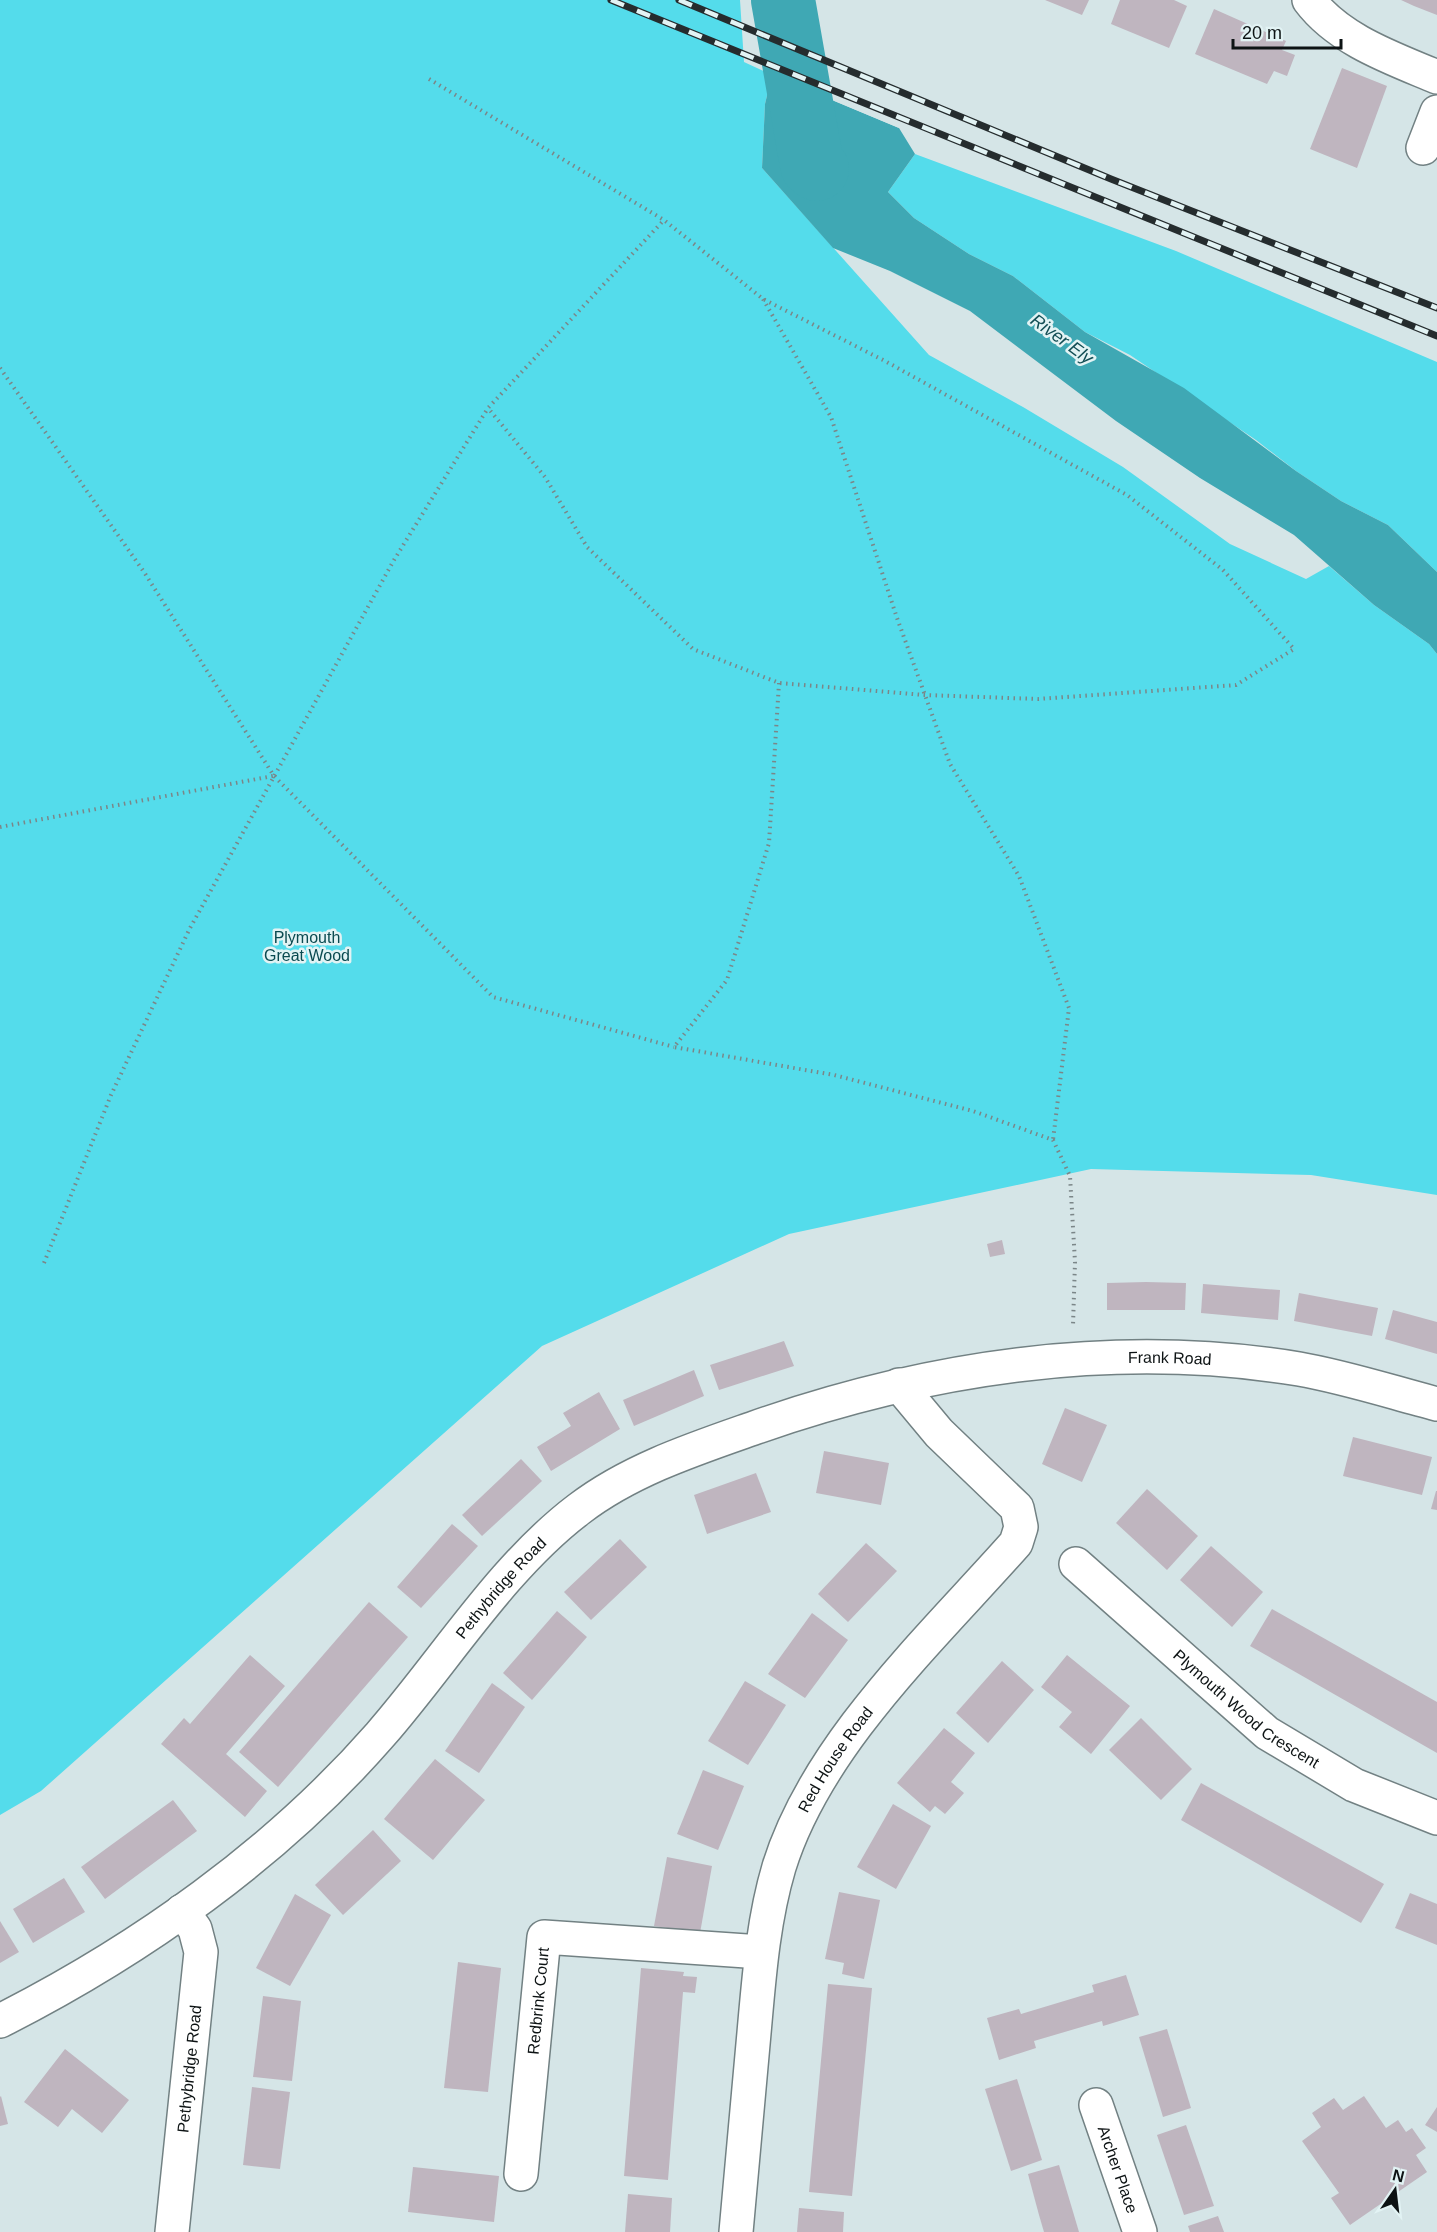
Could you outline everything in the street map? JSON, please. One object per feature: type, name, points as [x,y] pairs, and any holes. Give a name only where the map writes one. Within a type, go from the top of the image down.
[{"type":"street","points":[[1309,0],[1332,25],[1385,56],[1437,76]]},
{"type":"street","points":[[1423,148],[1437,112]]},
{"type":"street","name":"Frank Road","points":[[899,1385],[967,1371],[1072,1358],[1213,1359],[1302,1370],[1437,1404]]},
{"type":"street","name":"Pethybridge Road","points":[[0,2021],[48,1996],[182,1911],[297,1821],[380,1736],[467,1626],[532,1552],[579,1509],[628,1478],[701,1446],[819,1405],[899,1385]]},
{"type":"street","name":"Red House Road","points":[[736,2232],[761,1952],[779,1866],[807,1803],[835,1755],[871,1706],[1016,1543],[1021,1527],[1017,1508],[939,1433],[899,1385]]},
{"type":"street","name":"Plymouth Wood Crescent","points":[[1076,1564],[1267,1732],[1354,1785],[1437,1818]]},
{"type":"street","name":"Pethybridge Road","points":[[172,2232],[201,1952],[195,1929],[182,1911]]},
{"type":"street","name":"Redbrink Court","points":[[521,2174],[544,1937],[761,1952]]},
{"type":"street","name":"Archer Place","points":[[1096,2105],[1140,2232]]},
{"type":"path","points":[[429,78],[664,220],[763,299],[885,361],[1127,495],[1222,570],[1294,649],[1236,685],[1038,699],[925,695],[779,683],[693,649],[587,547],[545,477],[488,408]]},
{"type":"path","points":[[44,1263],[111,1095],[190,928],[394,560],[488,408],[664,220]]},
{"type":"path","points":[[763,299],[831,417],[950,764],[1019,876],[1069,1008],[1053,1140],[1070,1176],[1075,1262],[1072,1358]]},
{"type":"path","points":[[0,368],[144,572],[274,776],[494,997],[674,1047],[834,1075],[973,1111],[1053,1140]]},
{"type":"path","points":[[674,1047],[726,980],[769,843],[779,683]]},
{"type":"path","points":[[0,827],[274,776]]},
{"type":"green space","name":"Plymouth Great Wood","points":[[0,0],[740,0],[744,62],[772,75],[765,104],[762,168],[929,355],[1023,407],[1123,467],[1230,544],[1306,579],[1329,566],[1374,605],[1429,644],[1437,654],[1437,1195],[1311,1175],[1091,1169],[789,1234],[542,1346],[41,1791],[0,1815]]},
{"type":"green space","points":[[915,154],[1176,251],[1437,362],[1437,572],[1388,525],[1341,501],[1130,355],[1085,332],[1013,276],[969,254],[914,218],[888,192]]},
{"type":"water","points":[[772,75],[899,128],[915,154],[888,192],[914,218],[969,254],[1013,276],[1085,332],[1184,388],[1296,471],[1341,501],[1388,525],[1437,572],[1437,654],[1429,644],[1374,605],[1294,535],[1200,478],[1116,421],[970,311],[890,271],[833,248],[762,168],[765,104]]},
{"type":"pier","points":[[773,72],[897,124],[899,128],[770,74]]},
{"type":"building","points":[[1045,0],[1089,0],[1082,15]]},
{"type":"building","points":[[1120,0],[1174,0],[1187,6],[1169,48],[1111,24]]},
{"type":"building","points":[[1401,0],[1437,0],[1437,15],[1414,6]]},
{"type":"building","points":[[1214,9],[1286,41],[1282,50],[1295,55],[1287,76],[1274,71],[1267,84],[1195,54]]},
{"type":"building","points":[[1342,68],[1387,86],[1357,168],[1310,149]]},
{"type":"building","points":[[1002,1240],[1005,1254],[990,1257],[987,1244]]},
{"type":"building","points":[[1107,1283],[1186,1283],[1185,1310],[1107,1310]]},
{"type":"building","points":[[1203,1284],[1280,1290],[1278,1320],[1201,1313]]},
{"type":"building","points":[[1299,1293],[1378,1308],[1372,1336],[1294,1321]]},
{"type":"building","points":[[1393,1310],[1437,1322],[1437,1354],[1385,1339]]},
{"type":"building","points":[[784,1341],[794,1366],[719,1390],[710,1365]]},
{"type":"building","points":[[694,1370],[704,1396],[634,1426],[623,1400]]},
{"type":"building","points":[[599,1392],[620,1429],[551,1471],[537,1447],[571,1426],[563,1413]]},
{"type":"building","points":[[1065,1408],[1107,1425],[1082,1482],[1042,1464]]},
{"type":"building","points":[[1353,1437],[1432,1457],[1422,1495],[1343,1476]]},
{"type":"building","points":[[824,1451],[889,1463],[881,1505],[816,1493]]},
{"type":"building","points":[[521,1459],[542,1481],[482,1536],[462,1515]]},
{"type":"building","points":[[756,1473],[771,1512],[707,1534],[694,1495]]},
{"type":"building","points":[[1147,1489],[1198,1536],[1167,1570],[1116,1523]]},
{"type":"building","points":[[1437,1491],[1437,1510],[1431,1509]]},
{"type":"building","points":[[452,1524],[478,1546],[421,1608],[397,1587]]},
{"type":"building","points":[[620,1539],[647,1567],[591,1620],[564,1592]]},
{"type":"building","points":[[866,1543],[897,1571],[848,1622],[818,1594]]},
{"type":"building","points":[[1211,1546],[1263,1592],[1232,1627],[1180,1580]]},
{"type":"building","points":[[369,1602],[408,1637],[278,1787],[239,1752]]},
{"type":"building","points":[[1272,1609],[1437,1702],[1437,1753],[1250,1646]]},
{"type":"building","points":[[557,1611],[587,1637],[532,1700],[503,1673]]},
{"type":"building","points":[[812,1613],[848,1640],[805,1698],[768,1674]]},
{"type":"building","points":[[250,1655],[285,1686],[226,1754],[267,1791],[245,1817],[161,1744],[184,1718],[190,1724]]},
{"type":"building","points":[[1067,1655],[1130,1706],[1091,1754],[1059,1727],[1072,1712],[1041,1687]]},
{"type":"building","points":[[1002,1661],[1034,1690],[988,1743],[956,1713]]},
{"type":"building","points":[[745,1681],[786,1705],[748,1765],[708,1741]]},
{"type":"building","points":[[492,1683],[525,1707],[479,1773],[445,1751]]},
{"type":"building","points":[[1141,1718],[1192,1769],[1161,1800],[1109,1750]]},
{"type":"building","points":[[944,1728],[975,1753],[951,1782],[964,1793],[945,1814],[935,1806],[930,1812],[897,1783]]},
{"type":"building","points":[[435,1759],[485,1800],[433,1860],[384,1819]]},
{"type":"building","points":[[703,1770],[744,1786],[718,1850],[677,1834]]},
{"type":"building","points":[[1201,1783],[1384,1884],[1361,1923],[1181,1820]]},
{"type":"building","points":[[173,1800],[197,1831],[105,1899],[81,1867]]},
{"type":"building","points":[[893,1804],[931,1826],[896,1889],[857,1867]]},
{"type":"building","points":[[373,1830],[401,1861],[343,1915],[315,1885]]},
{"type":"building","points":[[667,1857],[712,1866],[700,1933],[654,1926]]},
{"type":"building","points":[[64,1878],[85,1912],[33,1943],[13,1909]]},
{"type":"building","points":[[839,1892],[880,1900],[864,1979],[842,1974],[844,1963],[825,1959]]},
{"type":"building","points":[[1410,1893],[1437,1904],[1437,1945],[1395,1928]]},
{"type":"building","points":[[295,1894],[331,1915],[290,1986],[256,1968]]},
{"type":"building","points":[[0,1921],[19,1952],[0,1963]]},
{"type":"building","points":[[458,1962],[501,1968],[488,2092],[444,2088]]},
{"type":"building","points":[[641,1968],[684,1972],[683,1976],[697,1977],[695,1993],[683,1992],[668,2180],[624,2176]]},
{"type":"building","points":[[1126,1975],[1139,2015],[1103,2026],[1102,2021],[1034,2041],[1036,2048],[999,2060],[987,2018],[1019,2009],[1021,2014],[1094,1992],[1092,1985]]},
{"type":"building","points":[[828,1984],[872,1988],[852,2196],[809,2192]]},
{"type":"building","points":[[263,1996],[301,2001],[292,2081],[253,2077]]},
{"type":"building","points":[[1167,2029],[1191,2108],[1163,2117],[1139,2037]]},
{"type":"building","points":[[65,2049],[129,2100],[102,2133],[72,2109],[58,2127],[24,2102]]},
{"type":"building","points":[[1017,2079],[1042,2160],[1011,2171],[985,2089]]},
{"type":"building","points":[[252,2087],[290,2092],[280,2169],[243,2165]]},
{"type":"building","points":[[1364,2096],[1386,2128],[1398,2120],[1406,2132],[1412,2128],[1426,2148],[1416,2155],[1427,2172],[1350,2225],[1331,2198],[1339,2193],[1302,2141],[1321,2127],[1312,2113],[1334,2098],[1343,2110]]},
{"type":"building","points":[[0,2097],[8,2124],[0,2126]]},
{"type":"building","points":[[1437,2107],[1437,2132],[1425,2125]]},
{"type":"building","points":[[1186,2125],[1214,2206],[1184,2215],[1157,2135]]},
{"type":"building","points":[[1059,2165],[1079,2232],[1044,2232],[1028,2174]]},
{"type":"building","points":[[413,2167],[499,2176],[494,2222],[408,2212]]},
{"type":"building","points":[[628,2194],[672,2198],[670,2232],[625,2232]]},
{"type":"building","points":[[799,2208],[844,2212],[843,2232],[797,2232]]},
{"type":"building","points":[[1218,2216],[1224,2232],[1190,2232],[1188,2226]]},
{"type":"waterway","name":"River Ely","points":[[783,0],[812,165],[817,169]]},
{"type":"railway","points":[[611,0],[1437,336]]},
{"type":"railway","points":[[679,0],[1111,179],[1437,308]]}]
